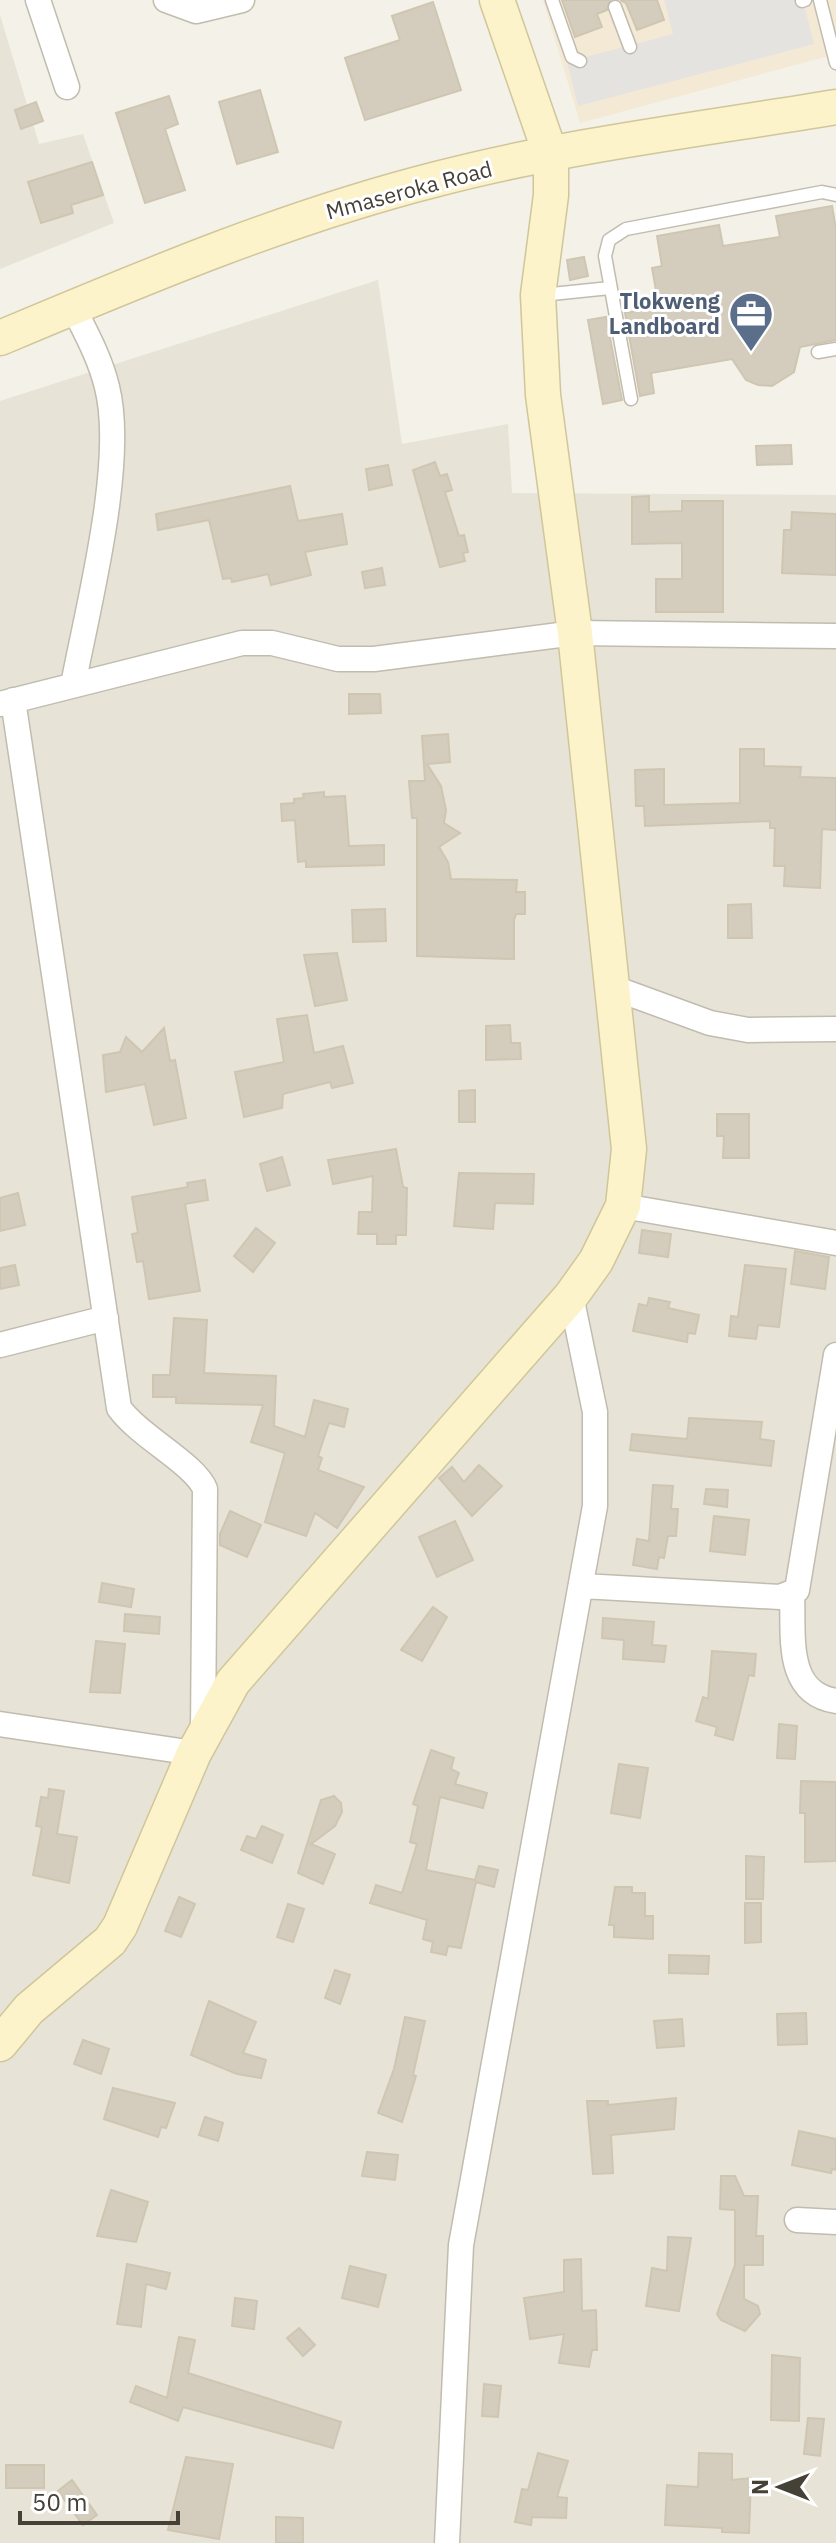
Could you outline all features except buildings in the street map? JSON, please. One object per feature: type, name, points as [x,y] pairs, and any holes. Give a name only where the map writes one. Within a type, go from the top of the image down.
[{"type":"street","points":[[38,0],[67,87]]},
{"type":"street","points":[[166,0],[196,11],[242,0]]},
{"type":"street","points":[[0,2044],[50,1989],[110,1941],[131,1905],[198,1745],[233,1682],[571,1296],[596,1261],[623,1206],[629,1149],[614,988],[575,633],[546,425],[538,295],[551,195],[551,156],[497,0]]},
{"type":"street","name":"Mmaseroka Road","points":[[0,338],[218,249],[392,191],[551,156],[836,107]]},
{"type":"street","points":[[73,307],[102,369],[113,424],[107,501],[73,685]]},
{"type":"street","points":[[198,1745],[205,1489],[195,1473],[148,1439],[119,1408],[6,702],[242,643],[272,643],[338,659],[374,659],[575,633],[836,636]]},
{"type":"street","points":[[614,988],[710,1023],[748,1030],[836,1029]]},
{"type":"street","points":[[623,1206],[836,1243]]},
{"type":"street","points":[[447,2543],[461,2245],[595,1506],[595,1412],[571,1296]]},
{"type":"street","points":[[0,1345],[106,1318]]},
{"type":"street","points":[[582,1586],[780,1597],[792,1594],[800,1584],[836,1355]]},
{"type":"street","points":[[792,1594],[796,1669],[812,1693],[836,1701]]},
{"type":"street","points":[[0,1724],[198,1745]]},
{"type":"street","points":[[797,2220],[836,2222]]},
{"type":"lane","points":[[552,0],[572,57],[580,61]]},
{"type":"lane","points":[[820,0],[836,63]]},
{"type":"lane","points":[[615,7],[630,47]]},
{"type":"lane","points":[[631,399],[610,288],[605,249],[609,240],[626,229],[822,192],[836,195]]},
{"type":"lane","points":[[538,295],[610,288]]},
{"type":"lane","points":[[818,352],[836,349]]},
{"type":"shaded area","points":[[543,0],[836,0],[836,54],[580,123]]},
{"type":"shaded area","points":[[664,0],[803,0],[814,44],[578,106],[567,62],[673,34]]},
{"type":"shaded area","points":[[0,15],[39,144],[83,134],[114,223],[0,269]]},
{"type":"shaded area","points":[[378,280],[402,444],[508,424],[512,493],[836,495],[836,2543],[0,2543],[0,401]]},
{"type":"place","name":"Tlokweng Landboard","points":[[751,353]]}]
